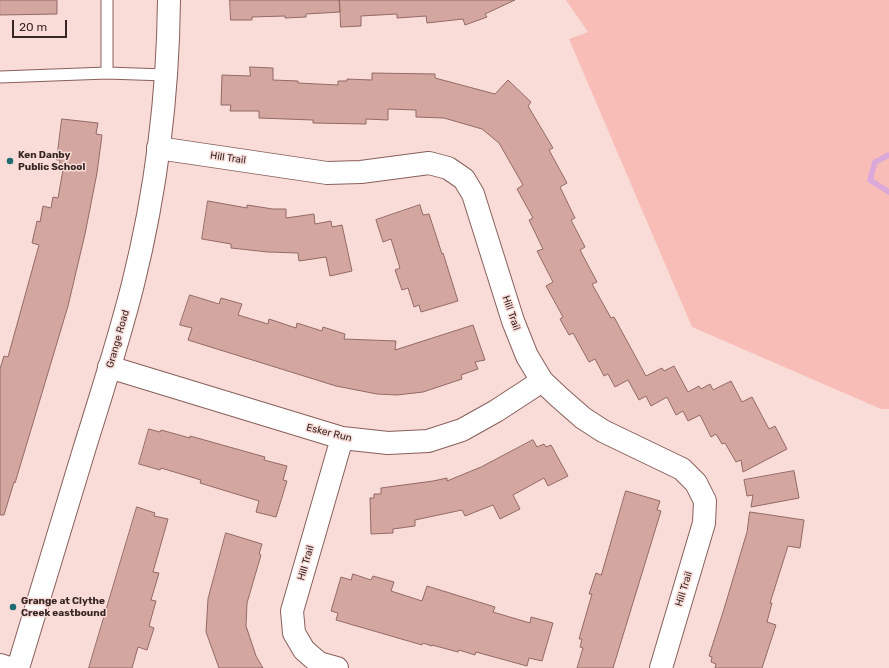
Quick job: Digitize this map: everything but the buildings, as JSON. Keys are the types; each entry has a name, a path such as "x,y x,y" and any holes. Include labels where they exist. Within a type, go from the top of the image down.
{"street":[{"name":"Grange Road","path":"18,668 110,367 133,282 148,211 158,148 165,75 169,0"},
{"name":"Hill Trail","path":"158,148 327,173 361,172 429,163 448,168 464,179 473,194 513,321 527,356 542,381 558,398 583,418 603,431 682,469 696,483 705,501 704,523 661,668"},
{"name":"Esker Run","path":"110,367 342,438 388,444 428,441 462,430 496,411 542,381"},
{"name":"Hill Trail","path":"337,668 319,663 304,650 294,633 292,611 342,438"},
{"path":"0,665 9,668"}],"lane":[{"path":"107,0 108,73"},
{"path":"0,77 108,73 165,75"}],"shaded area":[{"path":"566,0 889,0 889,409 881,409 692,327 569,39 588,32"}],"waterway":[{"path":"889,155 875,162 870,180 889,192"}],"place":[{"name":"Ken Danby Public School","path":"10,161"},
{"name":"Grange at Clythe Creek eastbound","path":"13,607"}]}
